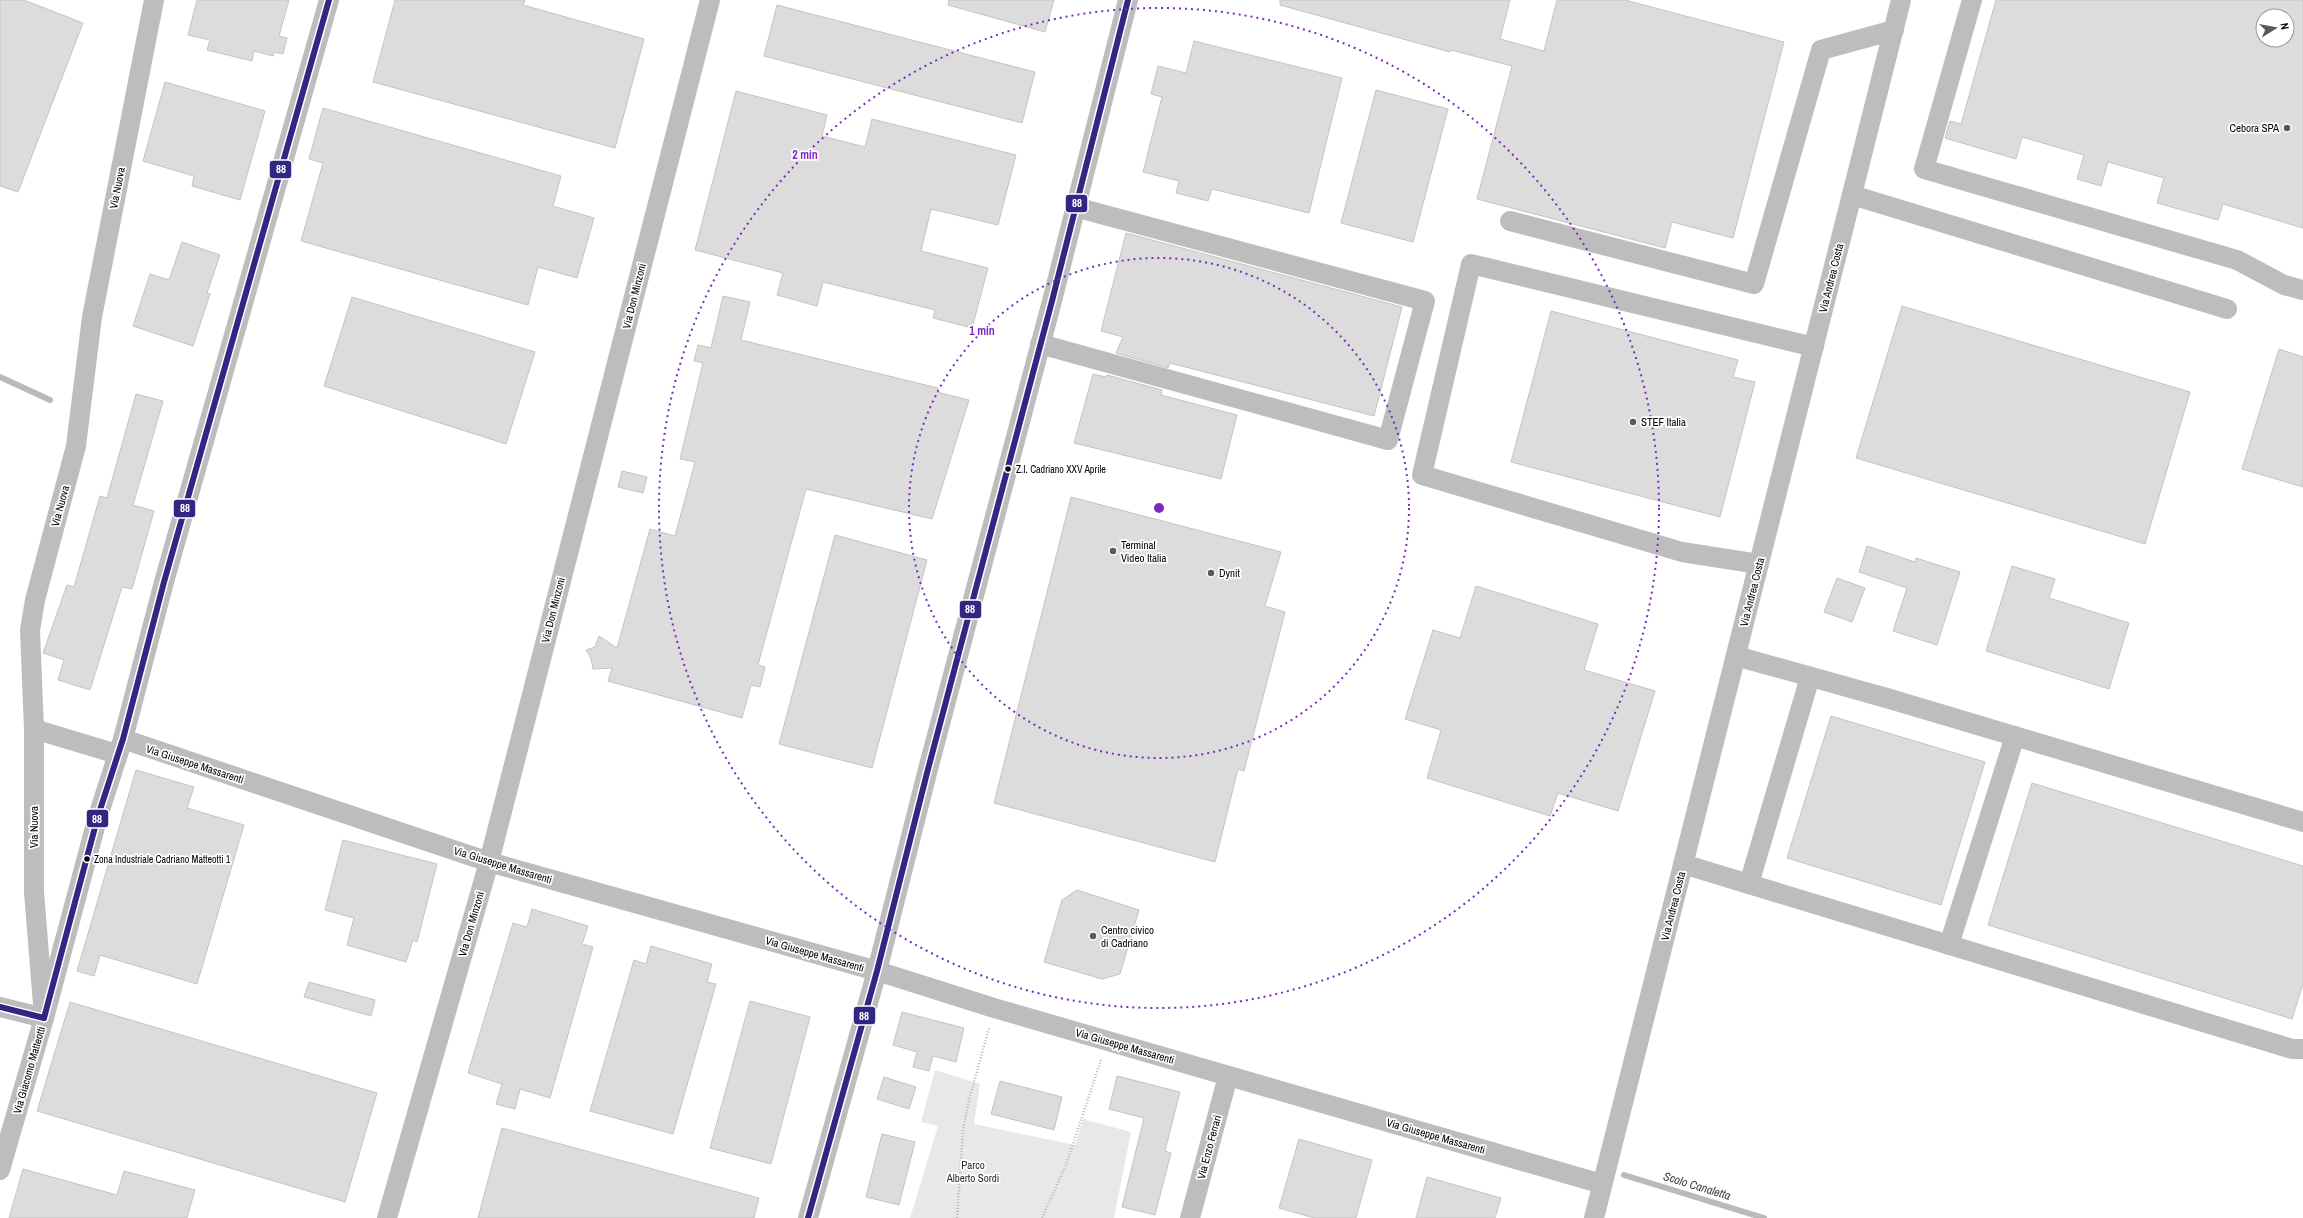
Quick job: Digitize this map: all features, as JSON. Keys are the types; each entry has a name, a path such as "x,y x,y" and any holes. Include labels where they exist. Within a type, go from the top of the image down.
{"street":[{"name":"Via Nuova","path":"44,1018 34,892 34,729 30,630 35,600 76,446 92,317 154,0"},
{"name":"Via Giacomo Matteotti","path":"0,1170 44,1018 98,816 120,747 166,575 329,0"},
{"name":"Via Don Minzoni","path":"388,1218 489,862 710,0"},
{"path":"808,1218 877,972 927,773 1040,344 1128,0"},
{"name":"Via Andrea Costa","path":"1594,1218 1901,0"},
{"path":"1972,0 1924,169 2237,260 2284,285 2303,290"},
{"path":"1510,221 1754,284 1821,50 1894,30"},
{"path":"1852,195 2227,309"},
{"path":"1040,344 1388,440 1425,301 1075,207"},
{"path":"1759,564 1682,552 1422,475 1471,264 1814,346"},
{"path":"1736,656 2015,736 2303,822"},
{"path":"1749,884 1810,677"},
{"name":"Via Giuseppe Massarenti","path":"34,729 120,747 489,862 877,972 994,1008 1602,1184"},
{"path":"1949,945 2015,736"},
{"path":"1683,864 2292,1049 2303,1049"},
{"path":"0,1007 44,1018"},
{"name":"Via Enzo Ferrari","path":"1190,1218 1228,1076"}],"path":[{"path":"957,1218 963,1130 969,1100 994,1008"},
{"path":"1042,1218 1066,1165 1107,1041"}],"green space":[{"name":"Parco Alberto Sordi","path":"935,1070 980,1084 974,1124 1075,1145 1083,1119 1131,1132 1114,1218 910,1218 938,1126 921,1122"}],"building":[{"path":"0,0 24,0 83,23 18,192 0,186"},
{"path":"197,0 289,0 279,36 287,38 283,54 274,52 273,56 254,51 252,61 207,50 210,40 188,35"},
{"path":"395,0 525,0 523,5 644,39 615,148 373,82"},
{"path":"949,0 1054,0 1045,32 948,5"},
{"path":"1280,0 1510,0 1500,39 1544,51 1557,0 1625,0 1784,42 1733,238 1672,222 1665,248 1477,199 1512,66 1451,50 1450,52 1280,5"},
{"path":"1996,0 2303,0 2303,228 2223,204 2218,220 2157,203 2164,178 2108,162 2101,186 2077,179 2084,155 2022,137 2016,159 1945,138 1950,121 1961,124"},
{"path":"777,5 1035,72 1022,123 764,56"},
{"path":"1194,41 1342,78 1309,213 1212,189 1208,201 1176,193 1179,181 1143,172 1162,97 1151,94 1158,66 1186,73"},
{"path":"165,82 265,111 240,200 192,186 194,176 143,161"},
{"path":"1376,90 1448,109 1413,242 1341,223"},
{"path":"736,91 827,115 822,136 865,147 872,119 1016,155 998,225 931,209 921,251 988,268 972,328 933,318 935,310 823,282 817,306 777,295 783,273 695,250"},
{"path":"323,108 561,176 553,206 594,218 577,278 538,267 528,305 301,241 323,163 309,159"},
{"path":"1126,233 1402,307 1374,416 1170,363 1168,368 1116,353 1123,337 1101,331"},
{"path":"182,242 220,255 207,293 210,294 193,346 133,326 150,274 169,280"},
{"path":"723,296 750,302 741,340 938,388 937,392 969,400 932,519 806,489 758,665 765,667 760,687 751,685 742,718 608,681 612,668 593,669 591,658 586,650 595,647 599,636 617,648 650,529 675,536 695,462 680,459 703,363 694,361 698,345 711,348"},
{"path":"352,297 535,352 506,444 324,386"},
{"path":"1902,306 2190,392 2145,544 1856,458"},
{"name":"STEF Italia","path":"1551,311 1738,360 1733,377 1755,382 1720,517 1511,462"},
{"path":"2279,349 2303,357 2303,487 2242,469"},
{"path":"1093,374 1106,377 1107,375 1162,390 1161,395 1237,415 1221,479 1074,443"},
{"path":"136,394 163,401 133,505 154,511 132,589 122,587 90,690 58,680 64,660 43,653 67,585 74,587 100,496 107,498"},
{"path":"622,471 647,477 643,493 618,487"},
{"path":"1071,497 1281,552 1265,606 1285,612 1244,771 1238,769 1215,862 994,803"},
{"path":"835,535 927,560 872,768 779,744"},
{"path":"1867,546 1915,562 1916,558 1960,572 1937,645 1893,631 1907,588 1859,572"},
{"path":"2012,566 2055,579 2049,598 2129,623 2109,689 1986,651"},
{"path":"1837,578 1865,588 1852,622 1824,612"},
{"path":"1476,586 1598,624 1584,670 1655,691 1618,811 1558,793 1550,816 1427,778 1441,730 1405,719 1433,630 1460,638"},
{"path":"1831,716 1985,762 1941,905 1787,858"},
{"path":"136,770 194,787 187,808 244,825 197,984 100,955 94,976 77,971"},
{"path":"2032,783 2303,866 2303,984 2292,1019 1988,925"},
{"path":"343,840 437,864 417,942 413,940 406,962 347,945 354,918 325,910"},
{"path":"1077,890 1139,910 1120,974 1102,979 1044,962 1062,900"},
{"path":"532,909 588,926 582,944 593,947 550,1098 520,1089 515,1109 496,1104 502,1084 468,1073 513,923 527,927"},
{"path":"651,946 712,964 707,982 716,984 673,1134 590,1111 634,960 646,964"},
{"path":"309,982 375,1000 371,1016 304,997"},
{"path":"750,1001 810,1017 771,1164 710,1148"},
{"path":"70,1002 377,1093 345,1202 37,1111"},
{"path":"902,1012 964,1028 956,1062 933,1056 929,1071 913,1067 917,1052 893,1045"},
{"path":"1117,1076 1180,1092 1165,1151 1171,1153 1155,1215 1122,1207 1144,1118 1109,1109"},
{"path":"884,1077 916,1087 909,1109 877,1099"},
{"path":"1000,1081 1062,1097 1054,1130 991,1114"},
{"path":"502,1128 759,1198 754,1218 478,1218"},
{"path":"882,1134 915,1142 899,1205 866,1197"},
{"path":"1299,1139 1372,1160 1356,1218 1314,1218 1279,1208"},
{"path":"23,1169 117,1195 124,1171 195,1190 187,1218 9,1218"},
{"path":"1427,1177 1501,1198 1495,1218 1416,1218"}],"waterway":[{"path":"0,377 50,400"},
{"name":"Scolo Canaletta","path":"1624,1175 1764,1218"}],"transit line":[{"name":"88","path":"44,1018 98,816 123,739 164,582 329,0"},
{"name":"88","path":"808,1218 877,971 927,773 1052,301 1128,0"},
{"name":"88","path":"0,1007 44,1018"}],"place":[{"name":"Cebora SPA","path":"2287,128"},
{"name":"STEF Italia","path":"1633,422"},
{"name":"Z.I. Cadriano XXV Aprile","path":"1008,469"},
{"name":"Terminal Video Italia","path":"1113,551"},
{"name":"Dynit","path":"1211,573"},
{"name":"Zona Industriale Cadriano Matteotti 1","path":"87,859"},
{"name":"Centro civico di Cadriano","path":"1093,936"}]}
